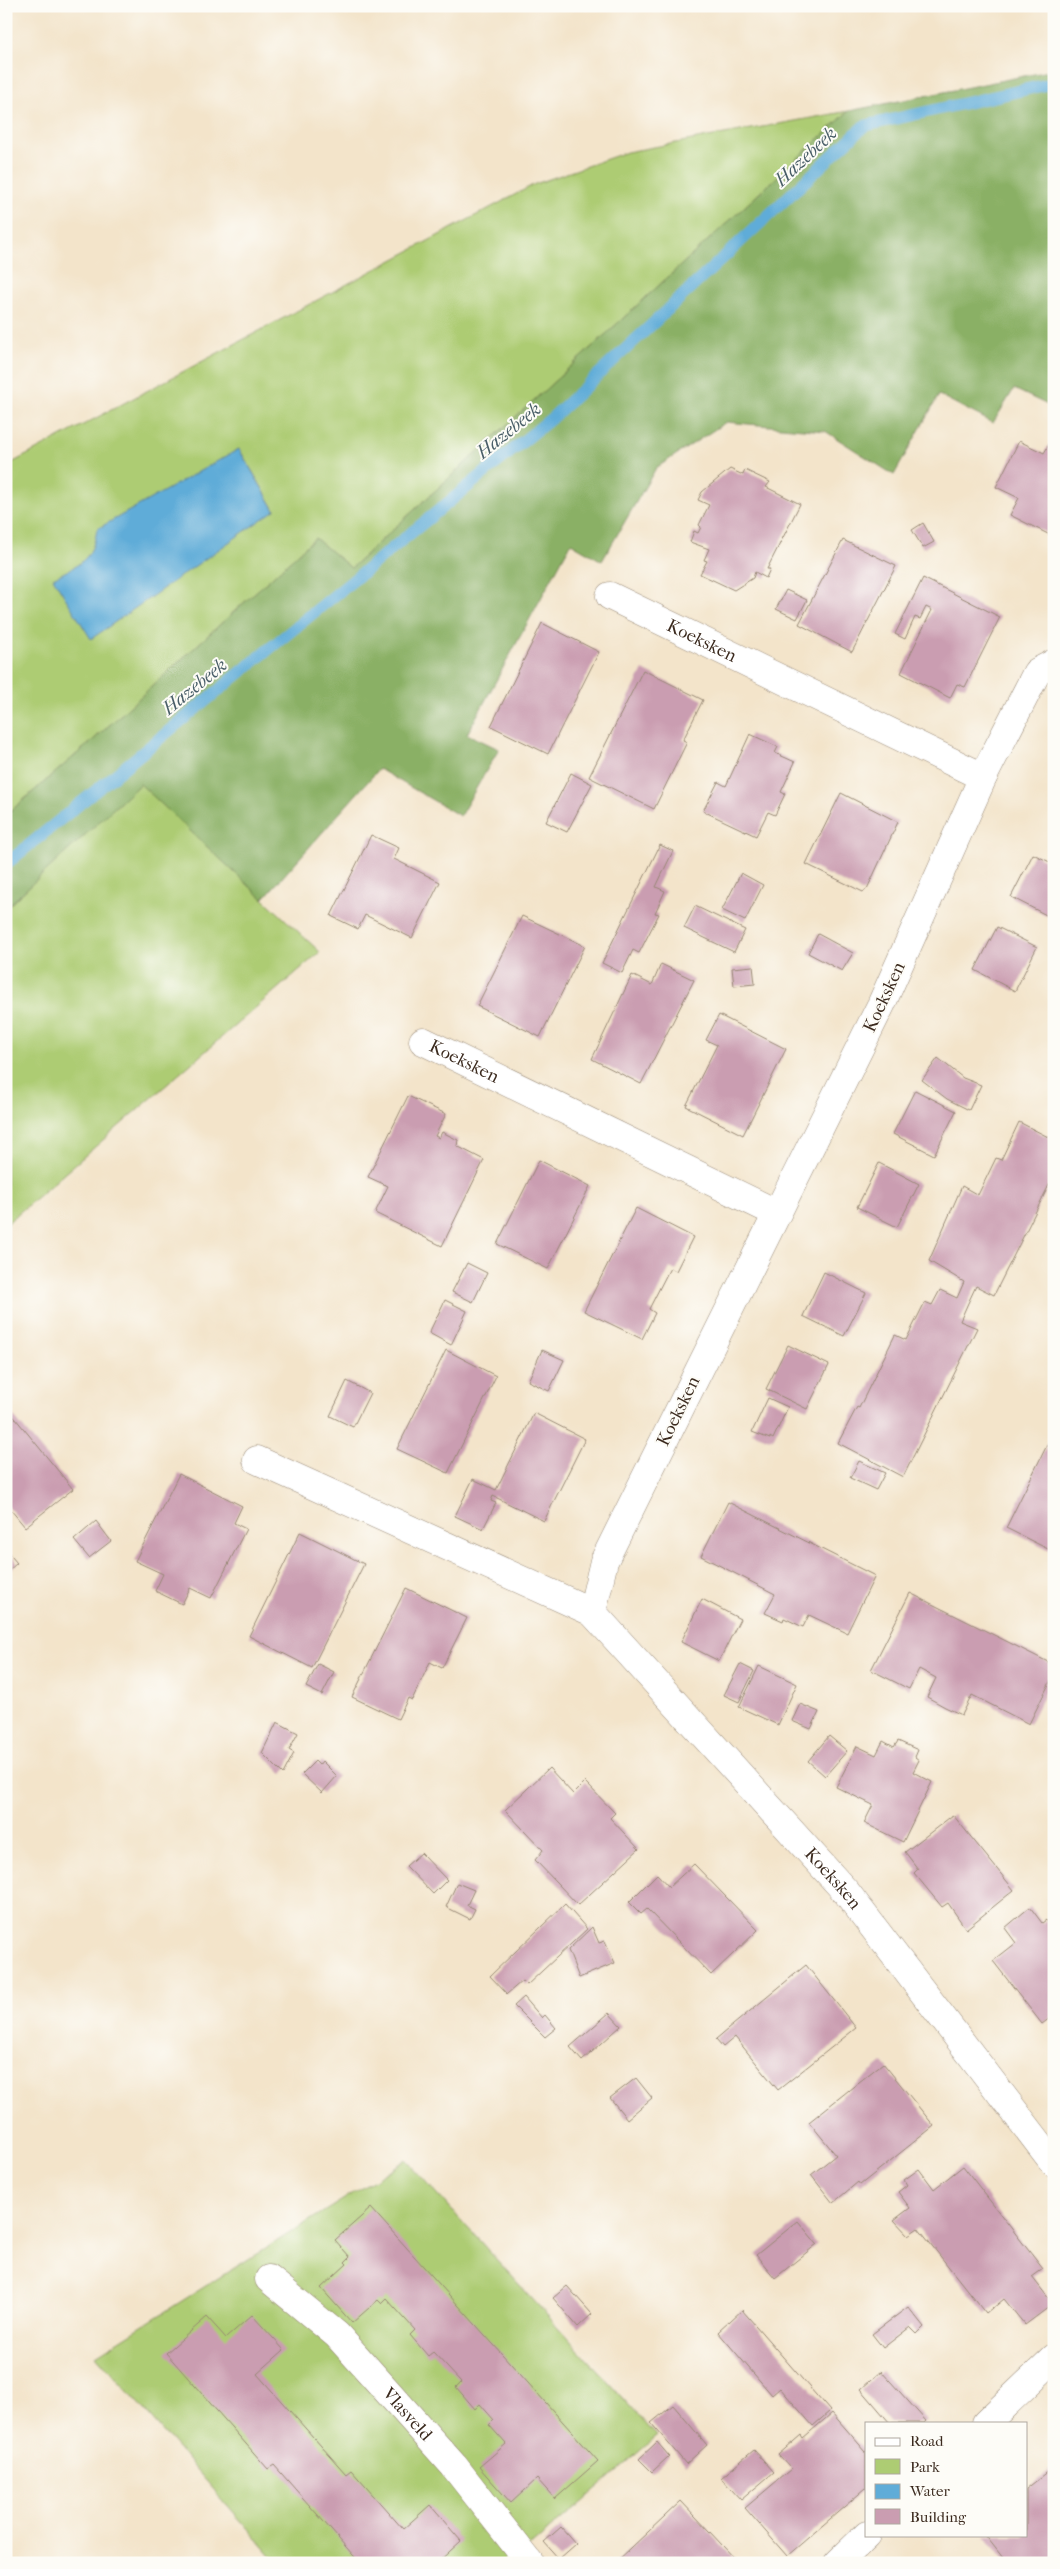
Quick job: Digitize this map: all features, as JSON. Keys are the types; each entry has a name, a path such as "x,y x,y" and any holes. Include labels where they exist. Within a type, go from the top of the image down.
{"street":[{"name":"Koeksken","path":"610,596 983,777"},
{"name":"Koeksken","path":"592,1612 604,1561 881,1005 983,777 1038,672 1054,663"},
{"name":"Koeksken","path":"422,1041 776,1213"},
{"name":"Koeksken","path":"258,1460 592,1612 847,1892 1054,2163"},
{"name":"Vlasveld","path":"269,2279 337,2335 454,2466 530,2563"},
{"path":"987,2422 1054,2358"},
{"path":"838,2563 866,2536"}],"green space":[{"path":"1054,70 1054,408 1014,389 993,423 939,395 894,475 825,431 726,422 656,468 602,561 571,543 467,734 499,749 460,816 379,769 263,899 140,784 6,908 6,815 92,741 315,538 351,568 849,111"},
{"path":"849,111 351,568 315,538 92,741 6,815 6,466 535,184 627,152","holes":["239,449 275,510 83,563 94,547"]},
{"path":"140,783 320,952 6,1224 6,908"},
{"path":"406,2160 657,2436 511,2563 278,2563 96,2355"}],"water":[{"path":"239,449 275,510 91,639 53,578 71,569 88,555 95,540 97,529"}],"building":[{"path":"1019,441 1044,453 1050,443 1054,444 1054,537 1010,515 1019,498 996,487"},
{"path":"730,469 743,475 745,470 770,482 766,487 800,504 767,569 770,569 766,578 755,572 753,578 734,590 700,574 707,561 704,560 709,549 690,542 694,531 698,533 701,527 699,525 709,505 698,500 702,492"},
{"path":"923,523 934,542 923,548 912,530"},
{"path":"843,540 896,566 852,652 799,624"},
{"path":"923,578 1000,617 965,687 957,684 950,698 901,673 932,610 926,607 920,619 915,617 905,639 895,634"},
{"path":"786,590 807,600 797,619 776,609"},
{"path":"542,623 599,652 548,754 491,726"},
{"path":"643,670 703,700 683,740 687,742 654,809 589,777"},
{"path":"750,734 778,747 775,753 795,762 781,792 785,794 775,815 768,812 756,836 703,811 718,782 726,786"},
{"path":"571,773 592,784 567,832 546,822"},
{"path":"841,793 898,822 867,889 863,892 806,864"},
{"path":"371,835 399,848 394,859 440,882 412,938 365,915 358,929 331,916"},
{"path":"660,845 673,851 656,887 665,891 655,913 659,914 639,953 633,950 622,973 602,963"},
{"path":"1033,854 1054,864 1052,918 1011,897"},
{"path":"741,873 763,885 745,921 722,910"},
{"path":"695,906 745,930 734,952 684,928"},
{"path":"522,916 585,946 540,1037 477,1006"},
{"path":"997,927 1037,947 1015,991 975,970"},
{"path":"818,934 853,953 842,971 808,953"},
{"path":"661,964 694,980 641,1084 592,1059 632,975 652,985"},
{"path":"753,966 755,984 734,986 732,968"},
{"path":"719,1015 786,1049 743,1135 686,1106 717,1045 706,1040"},
{"path":"938,1058 963,1078 981,1085 969,1110 947,1099 922,1080"},
{"path":"915,1090 956,1111 934,1155 893,1134"},
{"path":"408,1096 446,1114 435,1136 439,1138 442,1132 458,1140 457,1146 484,1160 442,1246 375,1213 388,1186 368,1177"},
{"path":"1019,1122 1054,1140 1054,1175 994,1295 976,1286 960,1321 977,1328 903,1477 838,1443 857,1407 859,1408 895,1335 906,1340 925,1302 932,1305 940,1290 957,1298 964,1282 929,1261 962,1186 978,1195 996,1158 1001,1160"},
{"path":"539,1160 590,1186 548,1269 497,1244"},
{"path":"879,1163 919,1184 897,1227 857,1207"},
{"path":"636,1208 693,1237 676,1271 670,1268 649,1309 655,1313 642,1339 584,1311"},
{"path":"467,1263 487,1273 473,1302 452,1292"},
{"path":"824,1272 866,1293 844,1336 803,1316"},
{"path":"445,1300 467,1311 451,1345 429,1333"},
{"path":"788,1345 829,1365 807,1409 766,1389"},
{"path":"446,1350 496,1376 448,1473 397,1449"},
{"path":"542,1350 564,1360 549,1391 528,1381"},
{"path":"347,1381 370,1393 353,1427 330,1416"},
{"path":"768,1398 788,1407 773,1439 752,1432"},
{"path":"6,1407 73,1489 25,1527 6,1504"},
{"path":"534,1413 585,1439 544,1521 493,1496 491,1501 496,1503 483,1529 455,1516 473,1479 496,1490"},
{"path":"1054,1431 1054,1552 1006,1528"},
{"path":"859,1461 885,1473 876,1490 850,1478"},
{"path":"179,1474 242,1506 234,1523 246,1529 211,1598 190,1588 182,1604 155,1591 163,1574 135,1561"},
{"path":"728,1502 875,1576 847,1633 809,1615 803,1627 784,1618 783,1621 765,1613 775,1594 701,1556"},
{"path":"96,1521 111,1541 89,1558 74,1540"},
{"path":"300,1532 364,1564 312,1668 249,1636"},
{"path":"6,1550 17,1563 6,1573"},
{"path":"406,1588 467,1618 442,1668 430,1662 412,1700 408,1698 398,1719 352,1697"},
{"path":"910,1593 1054,1665 1054,1674 1029,1724 972,1695 962,1715 945,1707 927,1697 936,1678 919,1669 909,1689 871,1670"},
{"path":"702,1599 740,1619 719,1661 681,1642"},
{"path":"318,1664 334,1672 322,1695 306,1687"},
{"path":"740,1664 754,1671 739,1702 724,1695"},
{"path":"759,1666 797,1684 778,1725 739,1707"},
{"path":"800,1704 819,1712 811,1729 792,1721"},
{"path":"277,1722 298,1733 289,1750 294,1753 283,1774 262,1753"},
{"path":"829,1736 847,1751 825,1776 808,1761"},
{"path":"883,1741 894,1747 898,1741 918,1750 915,1757 919,1760 913,1772 932,1782 903,1842 864,1823 873,1805 836,1787 857,1746 876,1755"},
{"path":"315,1761 319,1765 322,1761 337,1776 322,1793 302,1774"},
{"path":"549,1768 573,1794 585,1782 615,1813 610,1818 639,1849 578,1905 535,1860 543,1850 505,1810"},
{"path":"953,1815 1014,1890 966,1929 948,1903 942,1907 914,1873 918,1869 905,1852"},
{"path":"421,1853 447,1880 433,1894 406,1866"},
{"path":"694,1864 758,1930 711,1975 647,1909 641,1914 629,1902 657,1874 669,1887"},
{"path":"457,1883 474,1890 467,1905 475,1909 470,1919 446,1907"},
{"path":"565,1904 587,1929 527,1985 522,1981 507,1994 490,1976"},
{"path":"1030,1907 1042,1923 1046,1920 1054,1930 1054,2015 1042,2024 993,1961 1016,1943 1005,1928"},
{"path":"592,1927 599,1943 605,1941 615,1963 579,1978 568,1950"},
{"path":"806,1965 856,2028 778,2090 735,2037 723,2047 716,2039"},
{"path":"524,1997 542,2018 545,2015 556,2028 545,2037 514,2006"},
{"path":"609,2013 621,2026 582,2061 570,2047"},
{"path":"883,2063 934,2126 860,2185 858,2182 833,2203 811,2175 836,2155 809,2122"},
{"path":"636,2078 652,2098 627,2119 610,2098"},
{"path":"963,2166 1043,2269 1032,2277 1053,2304 1025,2325 1004,2299 986,2314 918,2228 908,2235 894,2220 910,2208 898,2192 907,2185 904,2180 919,2169 934,2189"},
{"path":"371,2208 598,2461 555,2499 537,2479 511,2503 479,2467 506,2444 489,2425 494,2420 480,2404 475,2409 456,2387 461,2382 433,2352 428,2356 410,2335 415,2330 386,2298 381,2303 378,2300 352,2323 321,2288 347,2264 345,2262 350,2257 335,2240"},
{"path":"798,2221 817,2244 775,2278 756,2255"},
{"path":"567,2286 592,2314 578,2327 553,2298"},
{"path":"908,2307 924,2327 917,2334 910,2327 883,2348 872,2334"},
{"path":"742,2310 830,2411 813,2426 780,2388 772,2395 718,2332"},
{"path":"252,2315 284,2350 257,2374 346,2474 351,2470 403,2529 430,2505 461,2541 437,2563 360,2563 274,2465 268,2469 166,2353 207,2317 226,2338"},
{"path":"881,2371 926,2421 889,2422 861,2389"},
{"path":"673,2405 707,2445 686,2464 651,2423"},
{"path":"832,2413 865,2451 865,2489 787,2556 745,2508 791,2469 778,2455 801,2435 803,2438"},
{"path":"657,2442 669,2456 652,2472 639,2459"},
{"path":"754,2450 774,2472 741,2500 721,2478"},
{"path":"1054,2467 1054,2563 1007,2563 986,2536 1028,2536 1028,2487"},
{"path":"681,2501 737,2561 735,2563 615,2563"},
{"path":"561,2527 576,2544 559,2559 544,2542"}],"waterway":[{"name":"Hazebeek","path":"6,864 553,417 864,126 1054,83"}]}
